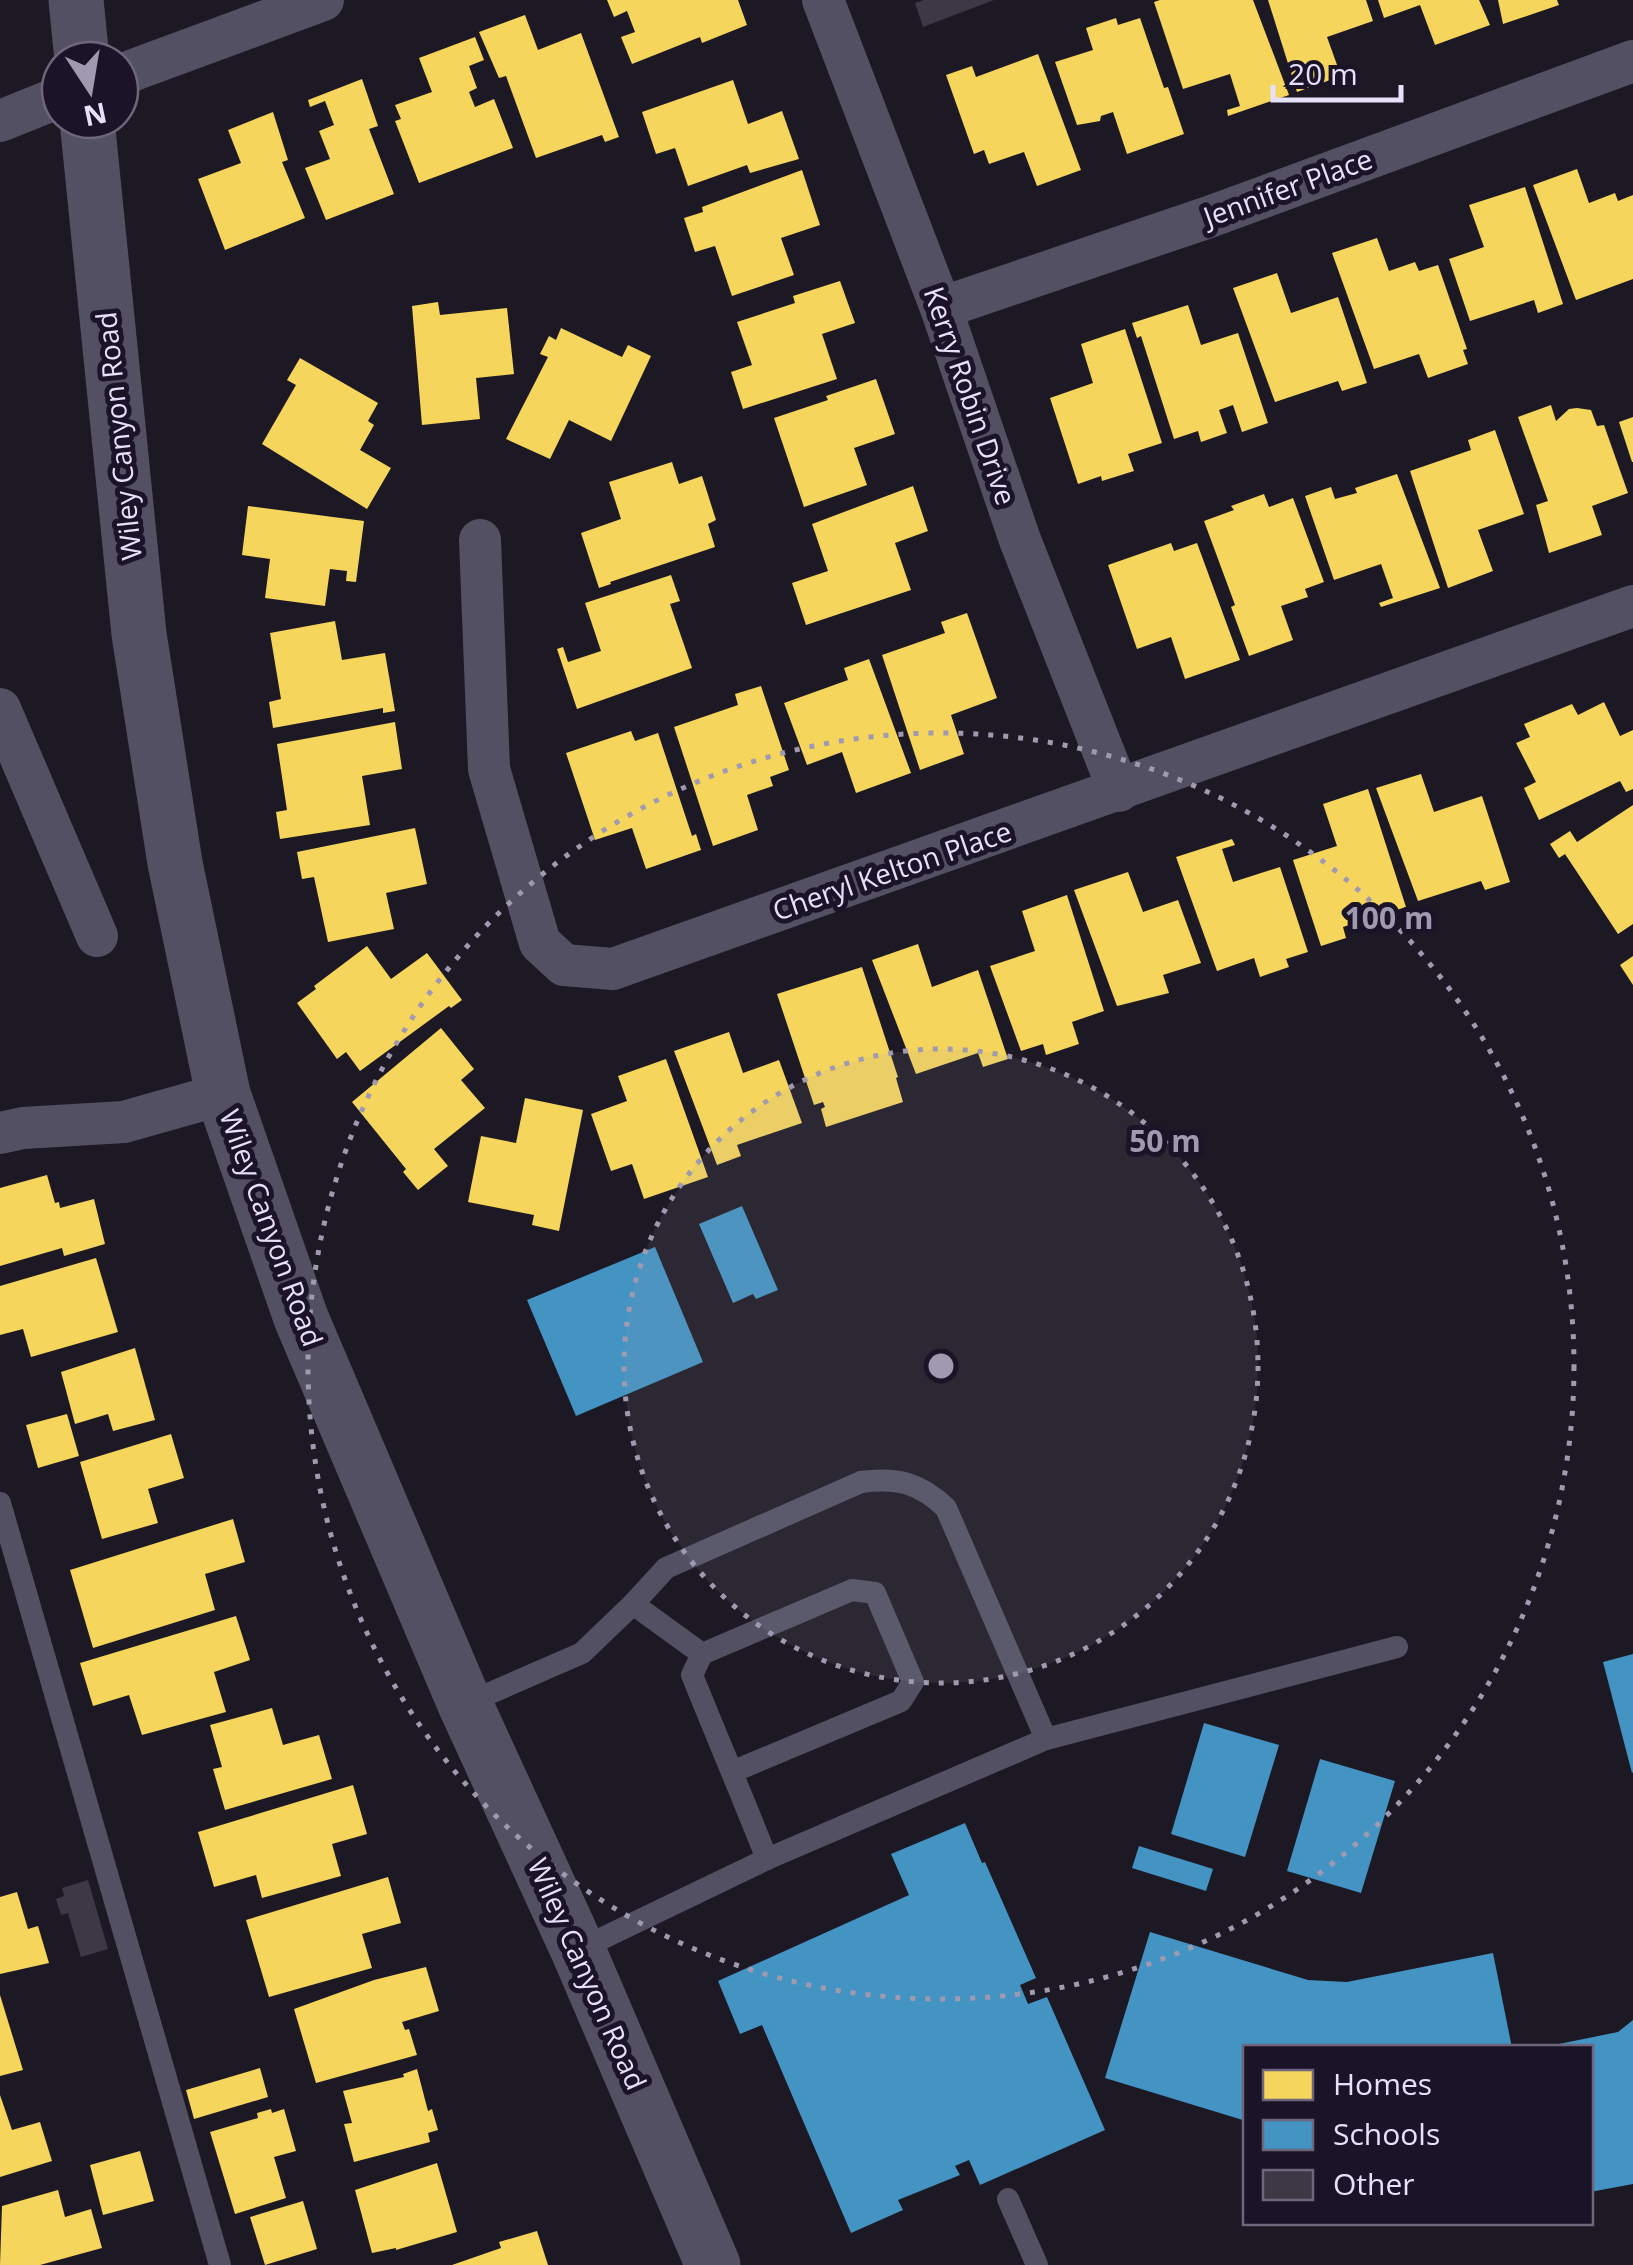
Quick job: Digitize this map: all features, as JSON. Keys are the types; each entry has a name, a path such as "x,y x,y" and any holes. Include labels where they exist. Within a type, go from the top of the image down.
{"street":[{"path":"76,0 80,40"},
{"path":"140,68 323,0"},
{"name":"Kerry Robin Drive","path":"823,0 941,308 1020,540 1119,791"},
{"name":"Jennifer Place","path":"941,308 1209,217 1633,62"},
{"path":"0,121 40,105"},
{"name":"Wiley Canyon Road","path":"90,140 139,634 175,863 223,1094 301,1318 465,1704 578,1950 713,2265"},
{"name":"Cheryl Kelton Place","path":"480,540 489,769 540,943 564,965 613,969 1633,606"},
{"path":"0,710 97,936"},
{"path":"0,1133 124,1122 223,1094"}],"lane":[{"path":"465,1704 582,1653 666,1568 861,1482 882,1479 908,1482 930,1492 946,1508 1046,1740"},
{"path":"0,1503 220,2265"},
{"path":"732,1772 901,1701 913,1682 875,1593 852,1590 702,1654 692,1676 768,1859"},
{"path":"634,1604 702,1654"},
{"path":"578,1950 768,1859 1046,1740 1397,1647"},
{"path":"1008,2200 1037,2265"}],"building: Homes":[{"path":"607,0 738,0 747,25 702,43 700,37 632,64 621,37 635,32 627,11 614,17"},
{"path":"1253,0 1289,95 1228,116 1227,110 1240,106 1230,74 1183,89 1154,2"},
{"path":"1268,0 1366,0 1373,21 1327,37 1341,76 1297,92"},
{"path":"1378,0 1479,0 1490,25 1435,45 1420,5 1384,18"},
{"path":"1498,0 1557,0 1559,5 1503,24"},
{"path":"525,15 538,50 581,33 619,137 605,142 602,135 536,158 506,76 499,78 479,32"},
{"path":"1116,18 1118,25 1140,18 1184,134 1127,154 1113,112 1101,116 1100,121 1077,125 1055,62 1093,50 1086,28"},
{"path":"475,37 484,60 469,66 477,88 469,92 475,107 494,99 513,148 419,183 395,121 401,119 395,105 432,92 419,58"},
{"path":"1038,54 1081,170 1037,186 1024,152 989,164 984,150 974,154 946,75 972,66 976,77"},
{"path":"362,79 378,126 369,129 394,194 326,220 305,168 330,159 319,131 334,125 325,101 310,107 308,100"},
{"path":"733,80 748,124 782,111 799,159 750,173 747,165 688,186 675,148 656,154 642,112"},
{"path":"273,112 288,160 282,162 305,218 225,250 198,179 241,163 228,130"},
{"path":"1577,169 1589,203 1615,193 1618,201 1633,195 1633,279 1576,300 1533,185"},
{"path":"802,170 820,225 781,238 794,275 732,296 715,246 695,252 684,218 703,212 702,207"},
{"path":"1525,187 1563,304 1538,313 1534,300 1470,321 1449,259 1484,247 1469,205"},
{"path":"1377,238 1389,271 1415,262 1419,271 1438,265 1467,349 1463,350 1468,364 1428,378 1419,354 1374,369 1332,253"},
{"path":"1277,273 1291,313 1338,297 1367,383 1342,391 1338,381 1275,402 1233,288"},
{"path":"840,281 855,323 822,334 837,379 743,409 731,372 752,365 737,322 795,303 793,296"},
{"path":"438,302 440,315 507,308 514,374 476,378 480,419 422,425 412,306"},
{"path":"1188,305 1201,345 1238,333 1268,423 1242,432 1233,405 1219,410 1227,433 1201,442 1198,431 1174,439 1141,336 1137,338 1132,323"},
{"path":"561,328 622,357 628,345 651,356 611,441 569,420 550,459 506,439 548,357 540,354 549,336 556,340"},
{"path":"1125,329 1162,443 1128,454 1134,471 1078,484 1050,398 1093,383 1081,344"},
{"path":"300,358 378,403 368,421 374,425 360,450 391,468 367,509 262,444 296,385 287,380"},
{"path":"876,379 895,434 854,448 867,485 804,507 774,418"},
{"path":"1551,405 1556,421 1569,409 1591,410 1597,426 1604,425 1628,493 1592,506 1602,535 1549,553 1536,505 1548,501 1518,417"},
{"path":"1633,417 1633,462 1632,462 1619,422"},
{"path":"1495,430 1524,514 1478,530 1493,571 1448,588 1410,471 1471,450 1468,440"},
{"path":"672,462 679,484 702,476 716,520 708,524 715,547 599,588 581,533 621,519 609,482"},
{"path":"1397,474 1440,588 1381,607 1379,603 1393,598 1381,564 1334,580 1305,496 1331,487 1335,499"},
{"path":"913,486 928,531 895,543 911,590 806,625 792,583 828,571 812,524"},
{"path":"1264,494 1269,507 1293,498 1324,582 1305,589 1308,597 1281,606 1293,640 1249,656 1204,521"},
{"path":"248,506 364,521 356,582 346,581 347,571 330,569 325,606 265,598 270,559 242,555"},
{"path":"1171,543 1174,551 1197,543 1240,660 1185,679 1171,637 1137,649 1108,565"},
{"path":"671,575 680,601 670,604 692,668 577,709 557,649 563,647 568,662 601,651 585,603"},
{"path":"967,613 997,698 951,715 964,754 920,770 882,655 945,633 941,622"},
{"path":"335,621 342,660 385,653 395,711 383,713 383,708 273,728 269,702 281,699 270,633"},
{"path":"869,659 911,773 856,793 842,752 807,765 784,703 848,680 844,668"},
{"path":"761,686 789,770 770,777 773,786 747,795 758,830 713,846 674,727 738,705 735,694"},
{"path":"1604,702 1620,736 1633,730 1633,789 1626,792 1620,781 1539,820 1524,788 1536,782 1516,743 1530,737 1524,724 1572,704 1578,715"},
{"path":"395,722 402,769 362,776 370,825 280,839 276,812 287,810 277,744"},
{"path":"631,731 635,741 658,733 692,836 696,834 701,850 646,869 632,828 595,840 566,753"},
{"path":"1421,774 1434,812 1482,796 1510,882 1485,890 1481,881 1418,901 1376,788"},
{"path":"1368,789 1406,907 1343,927 1346,938 1321,946 1293,860 1337,846 1323,804"},
{"path":"1633,805 1633,924 1618,934 1565,854 1559,858 1550,844 1570,831 1577,842"},
{"path":"415,828 427,884 386,893 394,929 328,942 314,877 302,879 297,852"},
{"path":"1232,839 1235,845 1222,849 1233,882 1280,867 1308,952 1286,959 1289,967 1260,977 1254,958 1217,971 1176,857"},
{"path":"1128,872 1143,912 1178,900 1201,963 1163,975 1169,993 1117,1006 1074,890"},
{"path":"1067,895 1104,1011 1072,1022 1079,1044 1046,1055 1043,1044 1021,1051 990,966 1035,951 1022,911"},
{"path":"918,944 932,987 978,970 1008,1059 983,1067 978,1053 916,1074 872,960"},
{"path":"367,946 391,979 427,953 462,1000 360,1071 346,1052 337,1059 297,1003"},
{"path":"1633,956 1633,985 1620,965"},
{"path":"862,967 903,1102 826,1127 821,1109 825,1107 823,1102 814,1105 777,994"},
{"path":"441,1028 474,1069 461,1080 485,1108 434,1149 448,1166 418,1190 352,1102"},
{"path":"729,1032 743,1073 779,1060 802,1123 737,1145 741,1156 717,1165 674,1051"},
{"path":"666,1059 708,1177 644,1199 632,1164 611,1171 591,1114 627,1101 618,1076"},
{"path":"525,1098 583,1110 559,1231 532,1225 534,1215 468,1202 481,1136 516,1143"},
{"path":"47,1175 60,1208 94,1199 105,1244 64,1256 62,1248 0,1266 0,1188"},
{"path":"96,1258 118,1332 31,1357 23,1329 0,1335 0,1286"},
{"path":"135,1348 155,1420 113,1431 108,1414 75,1424 61,1372"},
{"path":"67,1414 79,1456 38,1468 26,1425"},
{"path":"171,1434 184,1478 148,1489 158,1523 102,1539 80,1462"},
{"path":"233,1519 245,1562 205,1574 215,1610 93,1648 70,1570"},
{"path":"236,1616 250,1660 214,1672 226,1712 142,1735 129,1695 93,1706 80,1663"},
{"path":"272,1708 283,1745 319,1735 332,1779 225,1810 213,1769 222,1767 210,1725"},
{"path":"353,1785 367,1834 332,1844 341,1876 262,1898 256,1875 214,1887 198,1832"},
{"path":"388,1877 401,1923 362,1934 372,1968 269,1997 246,1920"},
{"path":"17,1892 28,1929 38,1926 49,1963 0,1974 0,1897"},
{"path":"426,1967 439,2011 402,2022 405,2030 409,2029 417,2055 316,2083 294,2009 374,1980"},
{"path":"0,1995 23,2070 0,2076"},
{"path":"260,2068 268,2097 194,2119 186,2090"},
{"path":"417,2069 428,2111 432,2109 438,2130 428,2133 430,2142 354,2162 344,2124 352,2123 343,2091 404,2077 403,2074"},
{"path":"0,2095 12,2130 40,2122 52,2161 0,2177"},
{"path":"271,2109 272,2113 284,2109 296,2151 274,2157 286,2198 235,2214 210,2132 258,2118 257,2113"},
{"path":"140,2151 154,2201 103,2215 90,2165"},
{"path":"437,2163 457,2232 372,2253 355,2190"},
{"path":"58,2190 65,2217 91,2209 102,2248 40,2265 0,2265 2,2206"},
{"path":"303,2201 317,2249 265,2265 250,2217"},
{"path":"537,2231 548,2265 452,2265 501,2248 499,2242"}],"building: Schools":[{"path":"742,1206 778,1290 756,1299 753,1294 733,1303 699,1224"},
{"path":"655,1247 703,1362 576,1416 527,1300"},
{"path":"1633,1654 1633,1772 1632,1773 1603,1662"},
{"path":"1204,1723 1279,1745 1245,1857 1171,1834"},
{"path":"1320,1759 1395,1781 1361,1893 1287,1871"},
{"path":"965,1823 1036,1978 1020,1985 1028,2004 1047,1997 1105,2130 980,2185 969,2160 955,2166 960,2175 898,2200 903,2210 851,2233 762,2025 740,2034 718,1981 909,1895 891,1854"},
{"path":"1139,1846 1213,1869 1206,1891 1132,1868"},
{"path":"1150,1932 1308,1980 1347,1982 1493,1953 1511,2045 1243,2045 1243,2120 1105,2078"},
{"path":"1633,2020 1633,2184 1593,2191 1593,2045 1554,2045 1618,2032"}],"building: Other":[{"path":"994,0 923,27 915,3"},
{"path":"88,1880 108,1949 81,1957 68,1913 61,1915 56,1899 64,1896 62,1888"}]}
